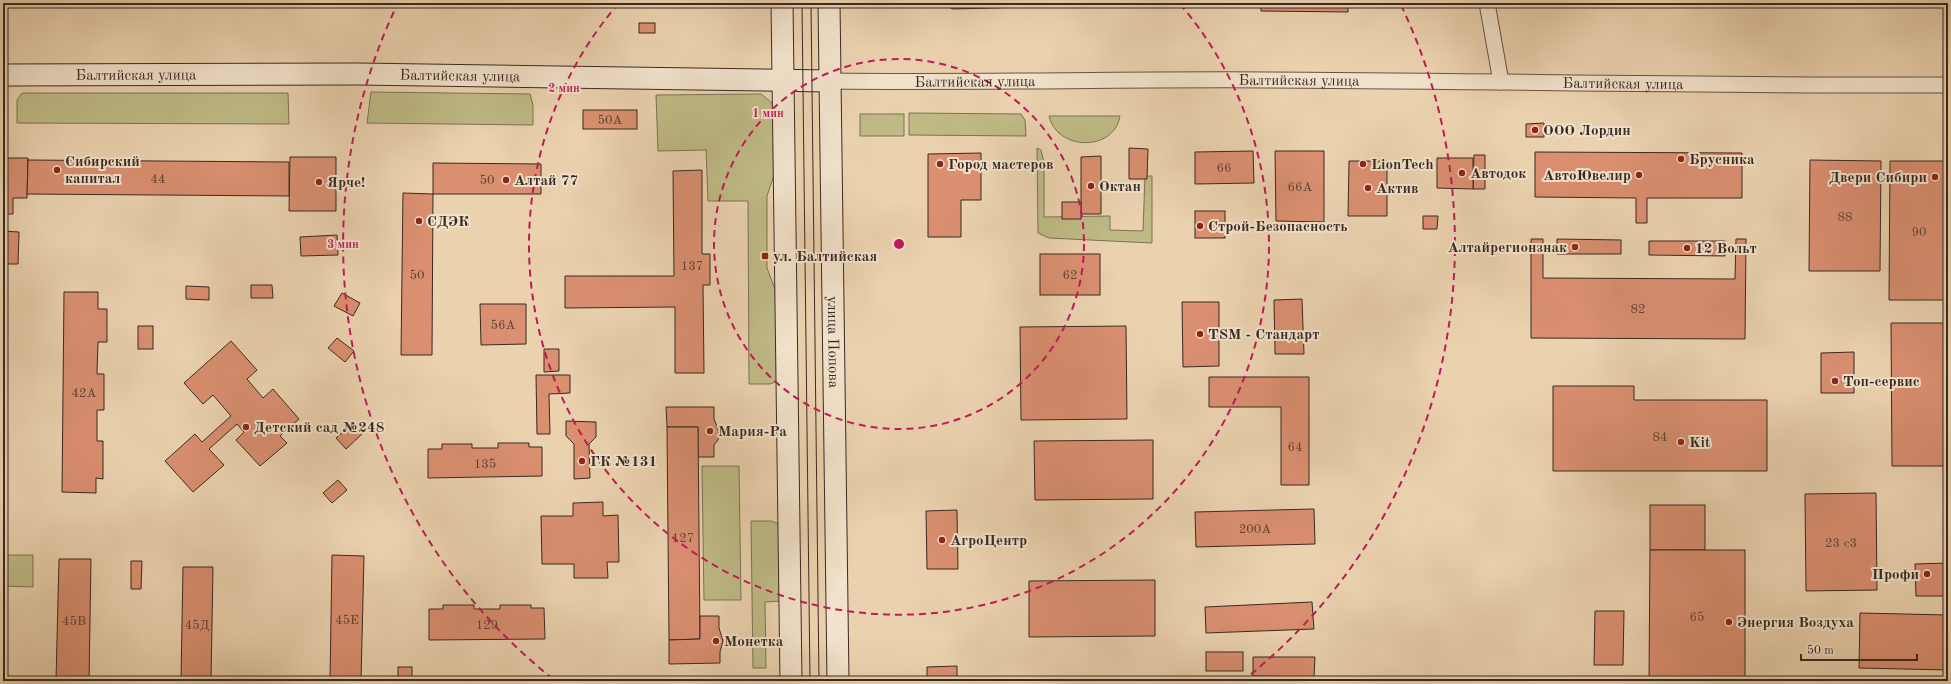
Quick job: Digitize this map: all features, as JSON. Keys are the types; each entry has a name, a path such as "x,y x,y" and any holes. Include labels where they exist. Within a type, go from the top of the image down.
{"main road":[{"path":"782,3 791,681"},
{"name":"улица Попова","path":"829,3 838,681"},
{"name":"Балтийская улица","path":"3,75 358,74 830,80"}],"street":[{"path":"1488,3 1501,82"},
{"name":"Балтийская улица","path":"830,80 987,82 1264,80 1781,86 1948,85"}],"shaded area":[{"path":"371,92 530,94 533,105 533,125 367,123"},
{"path":"22,93 288,93 289,124 17,123 17,100"},
{"path":"761,94 771,102 777,111 778,163 767,196 767,268 780,302 778,381 770,384 749,384 748,201 708,201 706,150 658,151 656,95"},
{"path":"909,113 1021,114 1025,120 1026,136 909,135"},
{"path":"860,114 904,114 904,136 860,136"},
{"path":"1049,116 1120,116 1116,128 1108,136 1097,141 1085,143 1073,141 1063,136 1054,128"},
{"path":"1037,148 1041,150 1044,163 1044,217 1110,216 1110,230 1143,231 1145,176 1152,176 1152,243 1049,238 1038,233"},
{"path":"702,466 739,466 741,600 704,600"},
{"path":"751,521 771,521 779,524 783,601 765,602 766,668 753,668"},
{"path":"3,555 33,555 33,587 3,586"}],"building":[{"path":"910,3 931,3 921,6 914,6"},
{"path":"939,3 1062,3 1063,6 953,9"},
{"path":"1261,3 1348,3 1348,12 1261,11"},
{"path":"639,23 655,23 655,33 639,33"},
{"path":"583,110 637,110 637,129 583,129"},
{"name":"ООО Лордин","path":"1544,123 1544,137 1526,137 1526,124"},
{"path":"1129,148 1148,149 1147,179 1129,179"},
{"path":"1253,151 1254,183 1195,184 1195,152"},
{"path":"1275,151 1324,151 1324,222 1276,221"},
{"name":"АвтоЮвелир","path":"1535,152 1742,153 1742,198 1647,198 1647,223 1636,223 1636,198 1535,197"},
{"path":"981,153 981,200 961,200 961,237 928,237 928,154"},
{"path":"1474,155 1485,155 1485,189 1473,189"},
{"path":"1101,156 1101,214 1081,214 1081,157"},
{"path":"290,157 336,157 336,211 289,211"},
{"path":"3,158 28,158 27,198 13,198 13,214 3,214"},
{"path":"1437,158 1473,158 1473,189 1437,188"},
{"path":"28,160 289,162 289,196 27,194"},
{"path":"1810,160 1881,161 1880,271 1809,271"},
{"name":"Актив","path":"1349,161 1387,161 1387,216 1348,216"},
{"path":"1890,161 1948,161 1948,300 1889,300"},
{"path":"433,163 541,164 541,194 433,194"},
{"path":"702,170 702,254 710,254 710,285 703,285 704,373 675,373 675,307 565,308 565,276 674,276 673,171"},
{"path":"403,193 433,194 432,355 401,355"},
{"path":"1062,202 1081,202 1081,219 1062,219"},
{"path":"1195,211 1225,211 1225,238 1195,238"},
{"path":"1423,216 1438,216 1437,229 1423,229"},
{"path":"3,231 19,232 18,264 3,264"},
{"path":"337,235 338,255 301,256 300,237"},
{"path":"1531,239 1543,239 1543,278 1735,279 1736,239 1746,239 1745,339 1531,338"},
{"path":"1557,239 1621,240 1621,254 1557,254"},
{"name":"12 Вольт","path":"1649,241 1725,241 1725,256 1649,255"},
{"path":"1040,254 1100,254 1100,295 1040,295"},
{"path":"251,285 272,285 273,298 251,298"},
{"path":"186,286 209,287 209,300 186,299"},
{"path":"64,292 98,292 98,309 107,309 107,342 98,342 97,374 104,374 104,410 97,410 97,441 103,441 103,479 96,478 96,493 62,492"},
{"path":"342,293 360,303 353,316 334,306"},
{"path":"1302,299 1304,354 1275,354 1274,300"},
{"path":"1182,302 1219,302 1219,366 1183,367"},
{"path":"480,304 526,304 526,344 481,345"},
{"path":"1891,323 1948,323 1948,466 1892,466"},
{"path":"138,326 153,326 153,349 138,349"},
{"path":"1126,326 1127,419 1021,420 1020,327"},
{"path":"337,338 354,351 345,362 328,348"},
{"path":"231,341 257,370 247,379 263,398 273,389 299,419 280,436 287,443 260,466 236,440 244,432 237,424 209,449 224,465 193,492 165,461 195,434 202,442 231,416 213,395 203,404 184,383"},
{"path":"544,349 559,349 559,371 544,372"},
{"path":"1854,352 1854,393 1821,393 1821,353"},
{"path":"536,375 570,375 570,393 549,394 550,434 537,434"},
{"path":"1209,377 1309,377 1309,485 1281,485 1281,407 1209,407"},
{"path":"1553,386 1634,386 1634,400 1767,400 1767,471 1553,471"},
{"path":"666,407 714,407 714,419 719,432 718,440 714,445 714,457 698,457 698,427 667,427"},
{"name":"ГК №131","path":"566,421 596,422 596,437 589,444 590,478 574,479 574,444 566,436"},
{"path":"352,424 362,434 346,449 336,438"},
{"path":"667,427 698,427 700,639 669,640"},
{"path":"1153,440 1153,499 1035,500 1034,441"},
{"path":"498,443 529,443 529,447 542,447 542,476 428,478 428,449 442,449 442,444 472,444 472,448 498,448"},
{"path":"338,480 347,490 332,503 323,493"},
{"path":"1876,493 1877,590 1806,591 1805,494"},
{"path":"603,502 603,516 618,515 619,562 607,562 608,578 574,578 574,564 542,564 541,516 573,516 573,503"},
{"path":"1650,505 1705,505 1705,550 1650,550"},
{"path":"1314,509 1315,544 1196,547 1195,512"},
{"name":"АгроЦентр","path":"957,510 958,569 927,569 926,511"},
{"path":"1650,550 1745,550 1745,681 1649,681"},
{"path":"332,555 364,556 361,681 330,681"},
{"path":"59,559 91,559 89,681 56,681"},
{"path":"131,561 142,561 141,589 131,589"},
{"path":"1948,563 1948,596 1916,596 1915,564"},
{"path":"183,567 213,567 211,681 181,681"},
{"path":"1155,580 1155,636 1029,637 1029,581"},
{"path":"1312,602 1314,629 1206,633 1205,607"},
{"path":"443,605 474,605 474,609 500,609 500,605 531,605 531,608 544,608 545,639 429,640 429,609 443,609"},
{"path":"1595,611 1624,611 1623,665 1594,665"},
{"path":"1860,613 1948,615 1948,670 1859,668"},
{"path":"700,616 719,616 719,628 723,641 720,652 720,663 669,664 669,640 700,639"},
{"path":"1206,652 1243,652 1243,671 1206,671"},
{"path":"1253,657 1315,657 1314,677 1253,676"},
{"path":"957,666 957,681 927,681 927,667"},
{"path":"398,667 412,667 412,679 398,679"}],"tram line":[{"path":"802,3 810,681"},
{"path":"811,3 819,681"}],"place":[{"name":"ООО Лордин","path":"1535,130"},
{"name":"Брусника","path":"1681,159"},
{"name":"Город мастеров","path":"940,164"},
{"name":"LionTech","path":"1363,164"},
{"name":"Сибирский капитал","path":"57,170"},
{"name":"Автодок","path":"1462,173"},
{"name":"АвтоЮвелир","path":"1639,175"},
{"name":"Двери Сибири","path":"1935,177"},
{"name":"Алтай 77","path":"506,180"},
{"name":"Ярче!","path":"319,182"},
{"name":"Октан","path":"1091,186"},
{"name":"Актив","path":"1368,188"},
{"name":"СДЭК","path":"419,221"},
{"name":"Строй-Безопасность","path":"1200,226"},
{"name":"Алтайрегионзнак","path":"1575,247"},
{"name":"12 Вольт","path":"1687,248"},
{"name":"ул. Балтийская","path":"765,256"},
{"name":"TSM - Стандарт","path":"1200,334"},
{"name":"Топ-сервис","path":"1835,381"},
{"name":"Детский сад №248","path":"246,427"},
{"name":"Мария-Ра","path":"710,431"},
{"name":"Kit","path":"1681,442"},
{"name":"ГК №131","path":"582,461"},
{"name":"АгроЦентр","path":"942,540"},
{"name":"Профи","path":"1927,574"},
{"name":"Энергия Воздуха","path":"1729,622"},
{"name":"Монетка","path":"716,641"}]}
